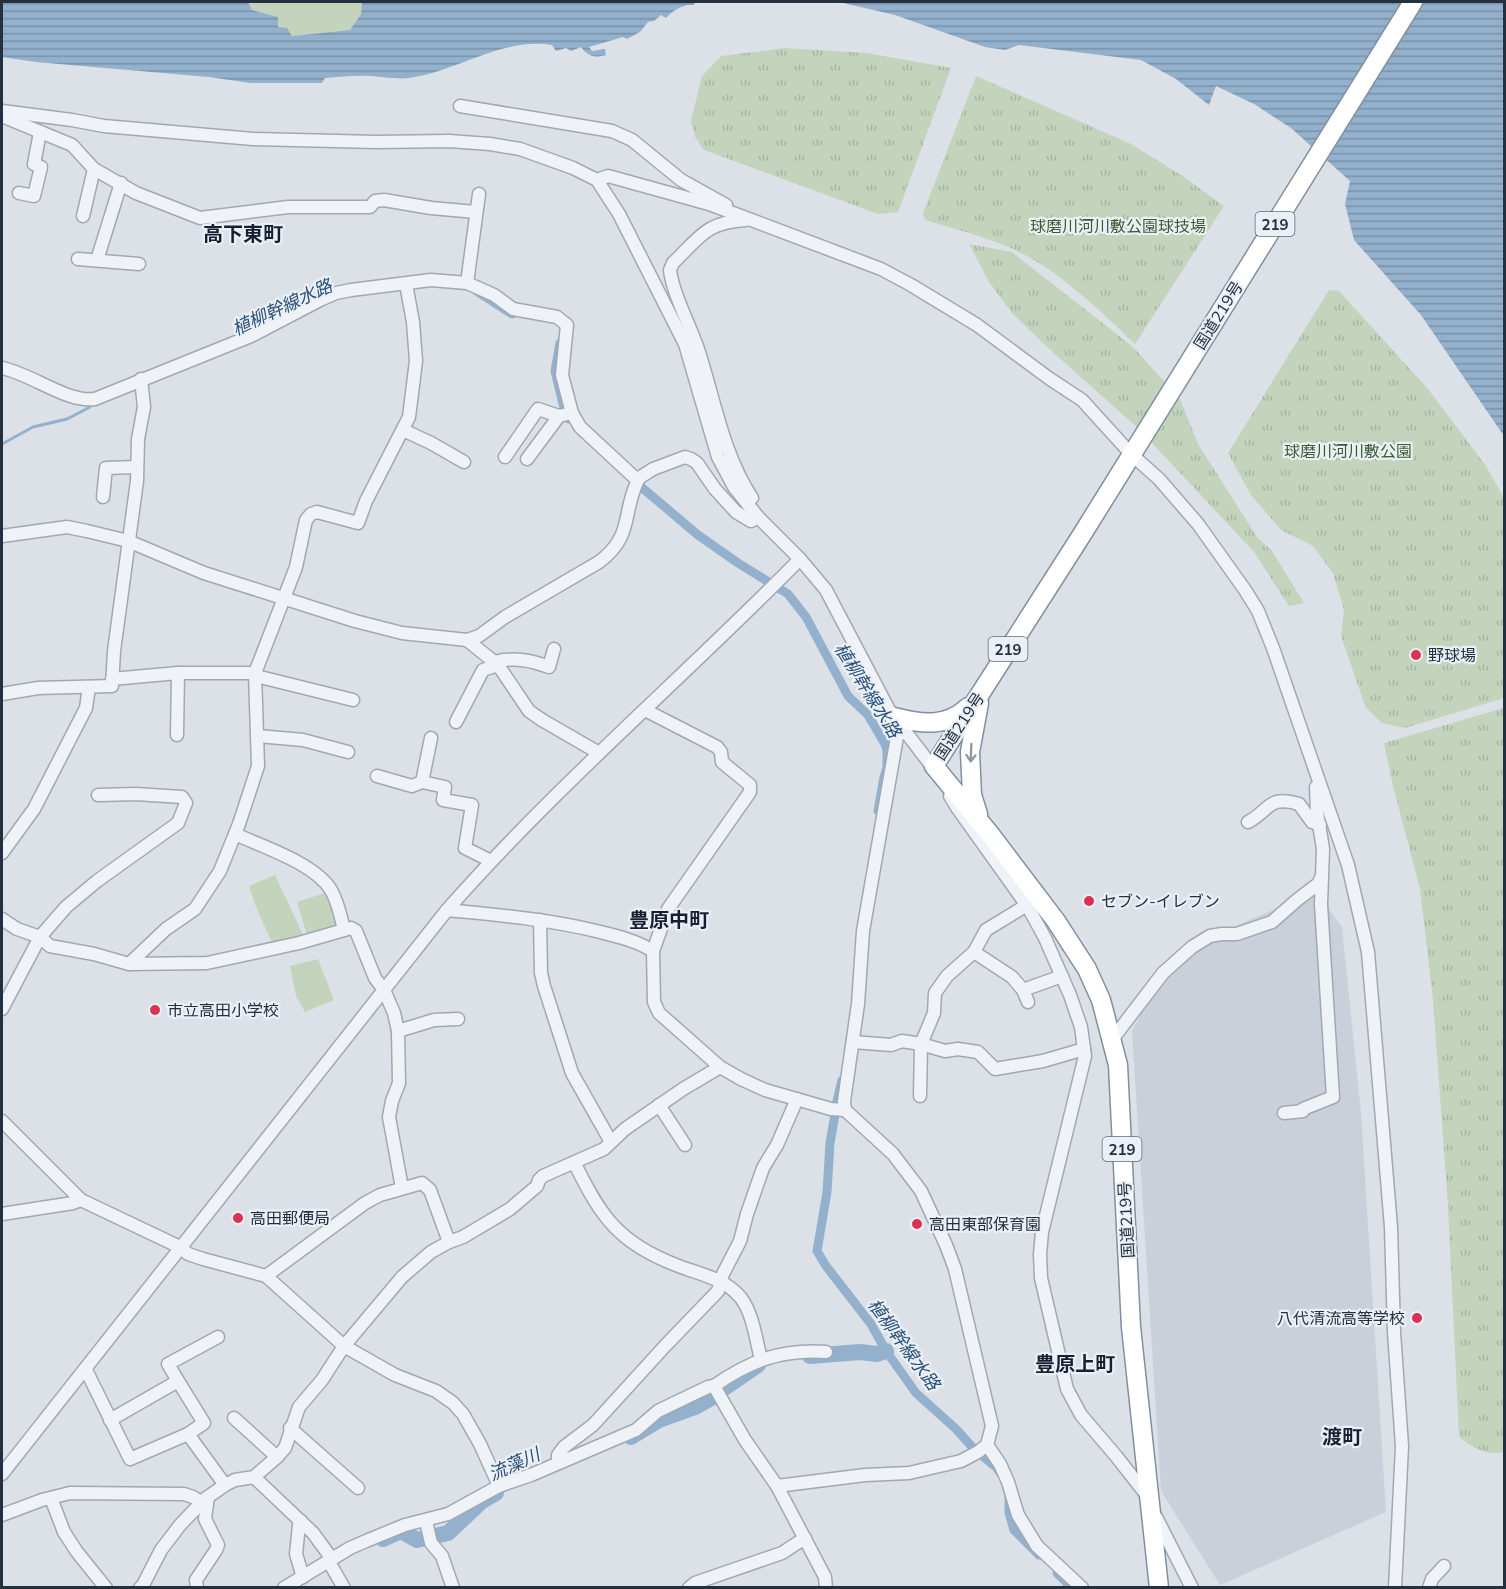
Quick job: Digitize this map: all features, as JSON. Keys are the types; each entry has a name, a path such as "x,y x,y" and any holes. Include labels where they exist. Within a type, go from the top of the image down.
{"highway":[{"name":"国道219号","path":"1159,1587 1131,1327 1118,1065 1101,1000 1087,969 1056,921 934,766 1083,533 1413,2"},
{"path":"899,724 935,723 954,718 980,695"},
{"path":"980,695 970,752 972,795 981,823"}],"street":[{"path":"460,106 612,131 632,140 681,180 750,220"},
{"path":"2,111 104,126 253,139 449,141 490,144 520,149 573,168 597,180 619,214 685,344 718,457 734,487 758,517 800,559 826,590 899,724 934,766 958,809 1027,905 1062,976 1081,1027 1085,1056 1042,1232 1041,1278 1066,1389 1081,1415 1150,1499 1165,1537 1192,1587"},
{"path":"2,116 72,145 94,169 136,193 200,218 288,207 370,207 375,201 384,200 431,208 476,212"},
{"path":"19,193 34,196 41,167 34,164 40,132"},
{"path":"83,216 94,169"},
{"path":"597,180 608,176 627,180 709,204 881,269 977,325 1082,400 1130,456 1159,479 1198,524 1258,611 1348,865 1368,952 1391,1227 1394,1332 1402,1446 1395,1587"},
{"path":"97,260 121,183"},
{"path":"467,283 479,194"},
{"path":"750,220 727,221 710,226 673,262 670,270 699,353 723,439 738,476 777,535"},
{"path":"78,259 139,264"},
{"path":"2,368 27,375 80,400 95,399 142,383 251,336 336,293 406,287 431,280 467,283 494,295 513,309 557,317 567,325 562,375 566,414 528,459"},
{"path":"129,964 166,930 195,909 220,871 235,834 258,766 256,675 296,567 306,520 311,514 317,512 358,523 366,501 403,430 411,406 416,361 413,322 406,287"},
{"path":"2,694 38,688 112,686 136,480 138,439 144,407 142,383"},
{"path":"505,457 538,409 566,414 634,477 639,478"},
{"path":"403,430 464,462"},
{"path":"2,536 67,527 128,542 204,573 377,627 402,633 467,640 478,636 505,617 611,553 625,531 632,492 639,478 653,470 685,457 691,459 697,463 715,489 736,512 751,521 758,517"},
{"path":"103,497 106,468 136,467"},
{"path":"2,1474 447,910 490,861 598,753 800,559"},
{"path":"467,640 496,664 529,711 598,753"},
{"path":"456,722 483,670 496,664 518,659 549,668 554,649"},
{"path":"112,679 178,673 256,675 353,699"},
{"path":"177,735 178,673"},
{"path":"2,853 34,809 86,708 89,687"},
{"path":"645,710 717,747 721,752 722,762 750,785 750,792 670,904 653,951 654,1002 659,1013 720,1067 765,1090 831,1109 845,1110 892,1154 921,1191 955,1269 992,1426 987,1445 961,1461 909,1473 865,1475 777,1486"},
{"path":"845,1110 844,1101 853,1042 863,931 899,724"},
{"path":"258,736 303,740 348,752"},
{"path":"422,782 431,738"},
{"path":"1284,1113 1303,1111 1317,1102 1333,1097 1321,904 1323,849 1317,812 1316,773"},
{"path":"377,776 412,786 422,782 445,787 443,800 472,805 465,848 490,861"},
{"path":"2,1009 40,937 66,907 97,881 178,823 186,803 182,797 136,794 98,795"},
{"path":"1248,822 1259,817 1265,808 1275,802 1288,801 1299,804 1312,822 1320,825"},
{"path":"235,834 293,861 316,875 330,890 344,930"},
{"path":"1111,1041 1163,973 1192,947 1210,936 1237,934 1272,922 1318,884 1321,878"},
{"path":"920,1096 921,1044 934,1013 935,993 947,976 974,952 986,930 1027,905"},
{"path":"447,910 540,920 628,939 653,951"},
{"path":"2,919 16,929 40,937 50,946 94,954 129,964 207,963 299,943 351,928 356,932 375,978 384,990 394,1013 398,1031 399,1083 389,1117 402,1188"},
{"path":"540,920 541,973 544,986 572,1073 611,1142"},
{"path":"974,952 1012,977 1025,996 1062,976"},
{"path":"398,1031 434,1020 458,1019"},
{"path":"853,1042 877,1046 902,1041 945,1051 958,1049 978,1052 994,1069 1043,1061 1084,1049"},
{"path":"140,1587 161,1550 180,1525 205,1500 225,1485 236,1480 254,1477 285,1448 299,1407 322,1380 344,1346 402,1277 431,1251 462,1237 510,1209 537,1186 543,1176 575,1164 604,1149 625,1129 720,1067"},
{"path":"558,1461 558,1455 564,1446 594,1425 718,1291 740,1241 763,1168 777,1145 797,1099"},
{"path":"659,1105 685,1145"},
{"path":"2,1121 81,1200 182,1248 189,1254 266,1276 344,1346 395,1375 436,1391 453,1402 463,1414 480,1444 499,1486"},
{"path":"575,1164 591,1198 603,1216 624,1237 676,1265 706,1273 742,1300 748,1311 761,1359"},
{"path":"266,1276 365,1203 380,1195 422,1183 427,1186 449,1242"},
{"path":"2,1214 81,1200"},
{"path":"86,1370 130,1459 188,1434 204,1423 168,1365 218,1337"},
{"path":"284,1587 350,1548 405,1525 448,1514 499,1486 531,1475 558,1461 636,1430 658,1411 714,1386 751,1363 805,1351 826,1352"},
{"path":"110,1420 178,1381"},
{"path":"714,1386 745,1440 777,1486 825,1577 826,1587"},
{"path":"234,1418 277,1457"},
{"path":"290,1428 358,1488"},
{"path":"188,1434 225,1485"},
{"path":"987,1445 1000,1464 1008,1482 1018,1515 1037,1546 1082,1587"},
{"path":"254,1477 313,1533 344,1587"},
{"path":"2,1515 70,1493 184,1494 205,1500"},
{"path":"51,1498 64,1532 77,1552 106,1587"},
{"path":"197,1587 196,1580 218,1545 205,1519 205,1500"},
{"path":"301,1521 296,1554 303,1577"},
{"path":"426,1521 431,1539 442,1556 453,1587"},
{"path":"689,1587 711,1583 782,1553 805,1538"},
{"path":"1429,1587 1432,1579 1443,1566"}],"shaded area":[{"path":"1316,892 1342,927 1361,1113 1386,1512 1220,1585 1161,1491 1132,1031 1158,982 1223,931"}],"green space":[{"path":"248,2 362,2 361,14 350,30 292,36 278,27 278,17 252,10"},
{"path":"785,48 867,53 951,68 898,212 878,214 704,150 695,137 691,121 702,76 721,56"},
{"name":"球磨川河川敷公園球技場","path":"976,76 1131,144 1181,175 1224,206 1135,344 1074,288 1040,264 1004,245 925,220 923,213"},
{"path":"969,244 1012,252 1133,347 1180,399 1198,444 1257,537 1272,551 1304,603 1289,606 1254,552 1139,429 1012,313 989,282"},
{"name":"球磨川河川敷公園","path":"1329,290 1339,291 1428,389 1486,466 1504,498 1504,698 1405,728 1382,723 1366,708 1341,635 1344,610 1333,573 1313,546 1281,530 1251,495 1228,453"},
{"path":"1504,708 1504,1452 1492,1453 1475,1448 1459,1437 1448,1206 1433,1000 1420,889 1384,743"},
{"path":"275,875 305,939 274,947 249,886"},
{"path":"325,893 341,929 308,938 297,902"},
{"path":"318,959 334,1000 305,1012 296,996 290,966"}],"water":[{"path":"2,2 248,2 252,10 278,17 278,27 287,28 292,36 350,30 361,14 362,2 695,2 694,5 679,8 666,18 661,15 654,21 648,22 640,32 627,39 623,37 589,47 592,51 605,49 606,55 602,56 589,55 581,47 571,51 566,48 556,51 552,45 533,44 497,50 426,75 408,78 354,76 325,78 322,83 250,83 2,57"},
{"path":"839,2 1504,2 1504,436 1421,315 1354,240 1345,204 1350,181 1291,128 1254,104 1216,86 1209,105 1176,79 1141,60 1019,45 1005,50 985,47 895,15"}],"waterway":[{"name":"植柳幹線水路","path":"478,292 512,314"},
{"name":"植柳幹線水路","path":"560,343 555,371 569,419"},
{"path":"2,444 33,427 67,419 90,407 91,403"},
{"name":"植柳幹線水路","path":"640,486 698,535 788,594 806,617 848,696 868,715 885,744 887,768 878,811"},
{"name":"植柳幹線水路","path":"837,1101 842,1080"},
{"name":"植柳幹線水路","path":"835,1114 830,1143 827,1192 817,1251 871,1324 886,1351 916,1393 1001,1474"},
{"name":"流藻川","path":"810,1356 860,1352 877,1354 886,1351"},
{"name":"流藻川","path":"723,1389 758,1365"},
{"name":"流藻川","path":"631,1437 659,1420 695,1407 713,1397"},
{"name":"流藻川","path":"383,1539 401,1531 417,1540 448,1533 482,1501 496,1493"},
{"name":"植柳幹線水路","path":"1009,1496 1009,1512 1014,1530 1039,1555"},
{"name":"植柳幹線水路","path":"1057,1573 1070,1586"}],"place":[{"name":"野球場","path":"1416,655"},
{"name":"セブン-イレブン","path":"1089,901"},
{"name":"市立高田小学校","path":"155,1010"},
{"name":"高田郵便局","path":"238,1218"},
{"name":"高田東部保育園","path":"917,1224"},
{"name":"八代清流高等学校","path":"1417,1318"}],"district":[{"name":"高下東町","path":"243,233"},
{"name":"豊原中町","path":"669,919"},
{"name":"豊原上町","path":"1075,1363"},
{"name":"渡町","path":"1342,1436"}]}
